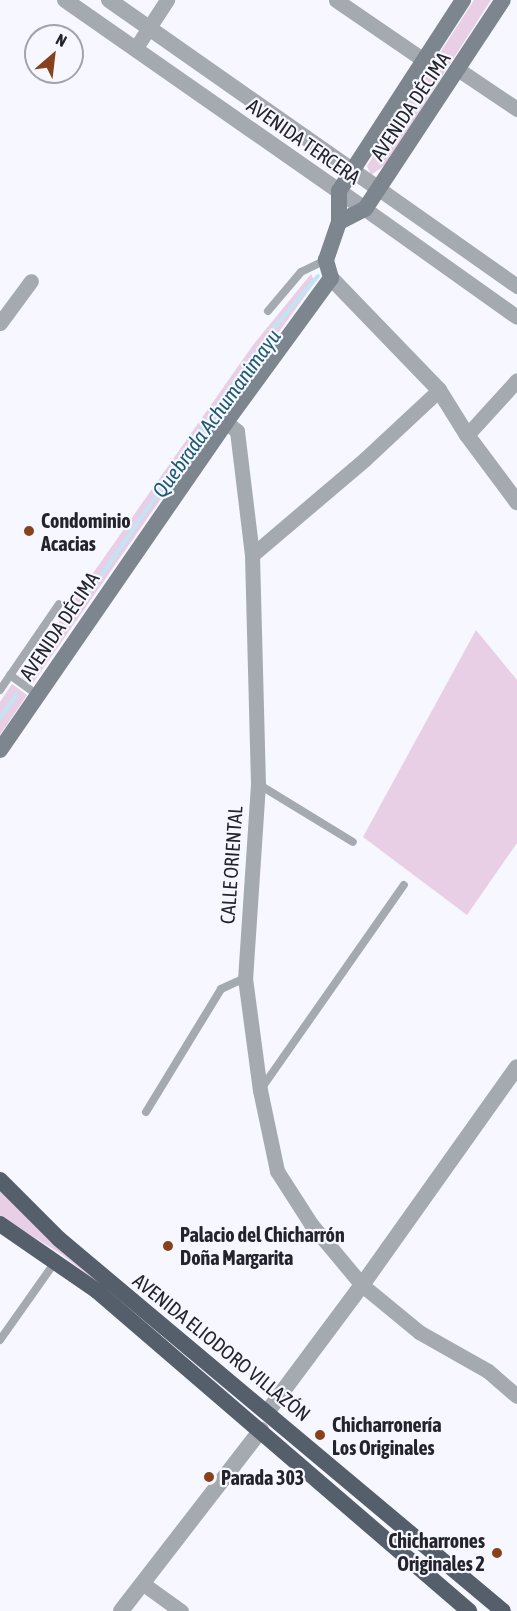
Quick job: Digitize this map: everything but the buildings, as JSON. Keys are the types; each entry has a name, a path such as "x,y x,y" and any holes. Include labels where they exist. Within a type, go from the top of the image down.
{"highway":[{"name":"AVENIDA ELIODORO VILLAZÓN","path":"0,1180 59,1239 268,1411 503,1611"},
{"name":"AVENIDA ELIODORO VILLAZÓN","path":"0,1224 56,1261 106,1299 469,1611"}],"main road":[{"name":"AVENIDA DÉCIMA","path":"339,191 463,0"},
{"name":"AVENIDA DÉCIMA","path":"339,222 365,209 459,70 503,0"},
{"path":"331,278 326,260 339,222 339,191"},
{"name":"AVENIDA DÉCIMA","path":"0,750 226,422 331,278"}],"street":[{"name":"AVENIDA TERCERA","path":"65,0 517,316"},
{"name":"AVENIDA TERCERA","path":"109,0 517,286"},
{"path":"135,49 167,0"},
{"path":"336,0 425,61"},
{"path":"459,70 517,109"},
{"path":"331,278 439,390 467,435 517,502"},
{"path":"0,323 31,281"},
{"path":"467,435 517,380"},
{"path":"252,555 365,459 439,390"},
{"name":"CALLE ORIENTAL","path":"226,422 237,430 252,555 258,784 245,978 260,1090 277,1171 311,1224 362,1285 419,1332 488,1371 517,1396"},
{"path":"268,1411 362,1285 517,1067"},
{"path":"121,1611 261,1430"},
{"path":"142,1583 181,1611"}],"lane":[{"path":"268,312 301,272 326,260"},
{"name":"AVENIDA DÉCIMA","path":"0,689 59,604"},
{"path":"10,675 38,695"},
{"path":"258,784 353,842"},
{"path":"260,1090 404,885"},
{"path":"146,1112 221,988 245,978"},
{"path":"0,1340 56,1261"}],"shaded area":[{"path":"474,0 491,0 385,165 371,175 367,166"},
{"path":"311,274 315,282 224,408 33,683 28,683 22,678 23,673 253,345"},
{"path":"476,630 517,680 517,843 467,915 363,837"},
{"path":"12,684 27,695 0,735 0,702"},
{"path":"0,1191 106,1289 61,1254 0,1216"}],"waterway":[{"name":"Quebrada Achumanimayu","path":"76,612 236,380 277,324 318,276"},
{"name":"Quebrada Achumanimayu","path":"0,718 17,694"}],"place":[{"name":"Condominio Acacias","path":"29,531"},
{"name":"Palacio del Chicharrón Doña Margarita","path":"168,1246"},
{"name":"Chicharronería Los Originales","path":"320,1435"},
{"name":"Parada 303","path":"209,1477"},
{"name":"Chicharrones Originales 2","path":"497,1553"}]}
